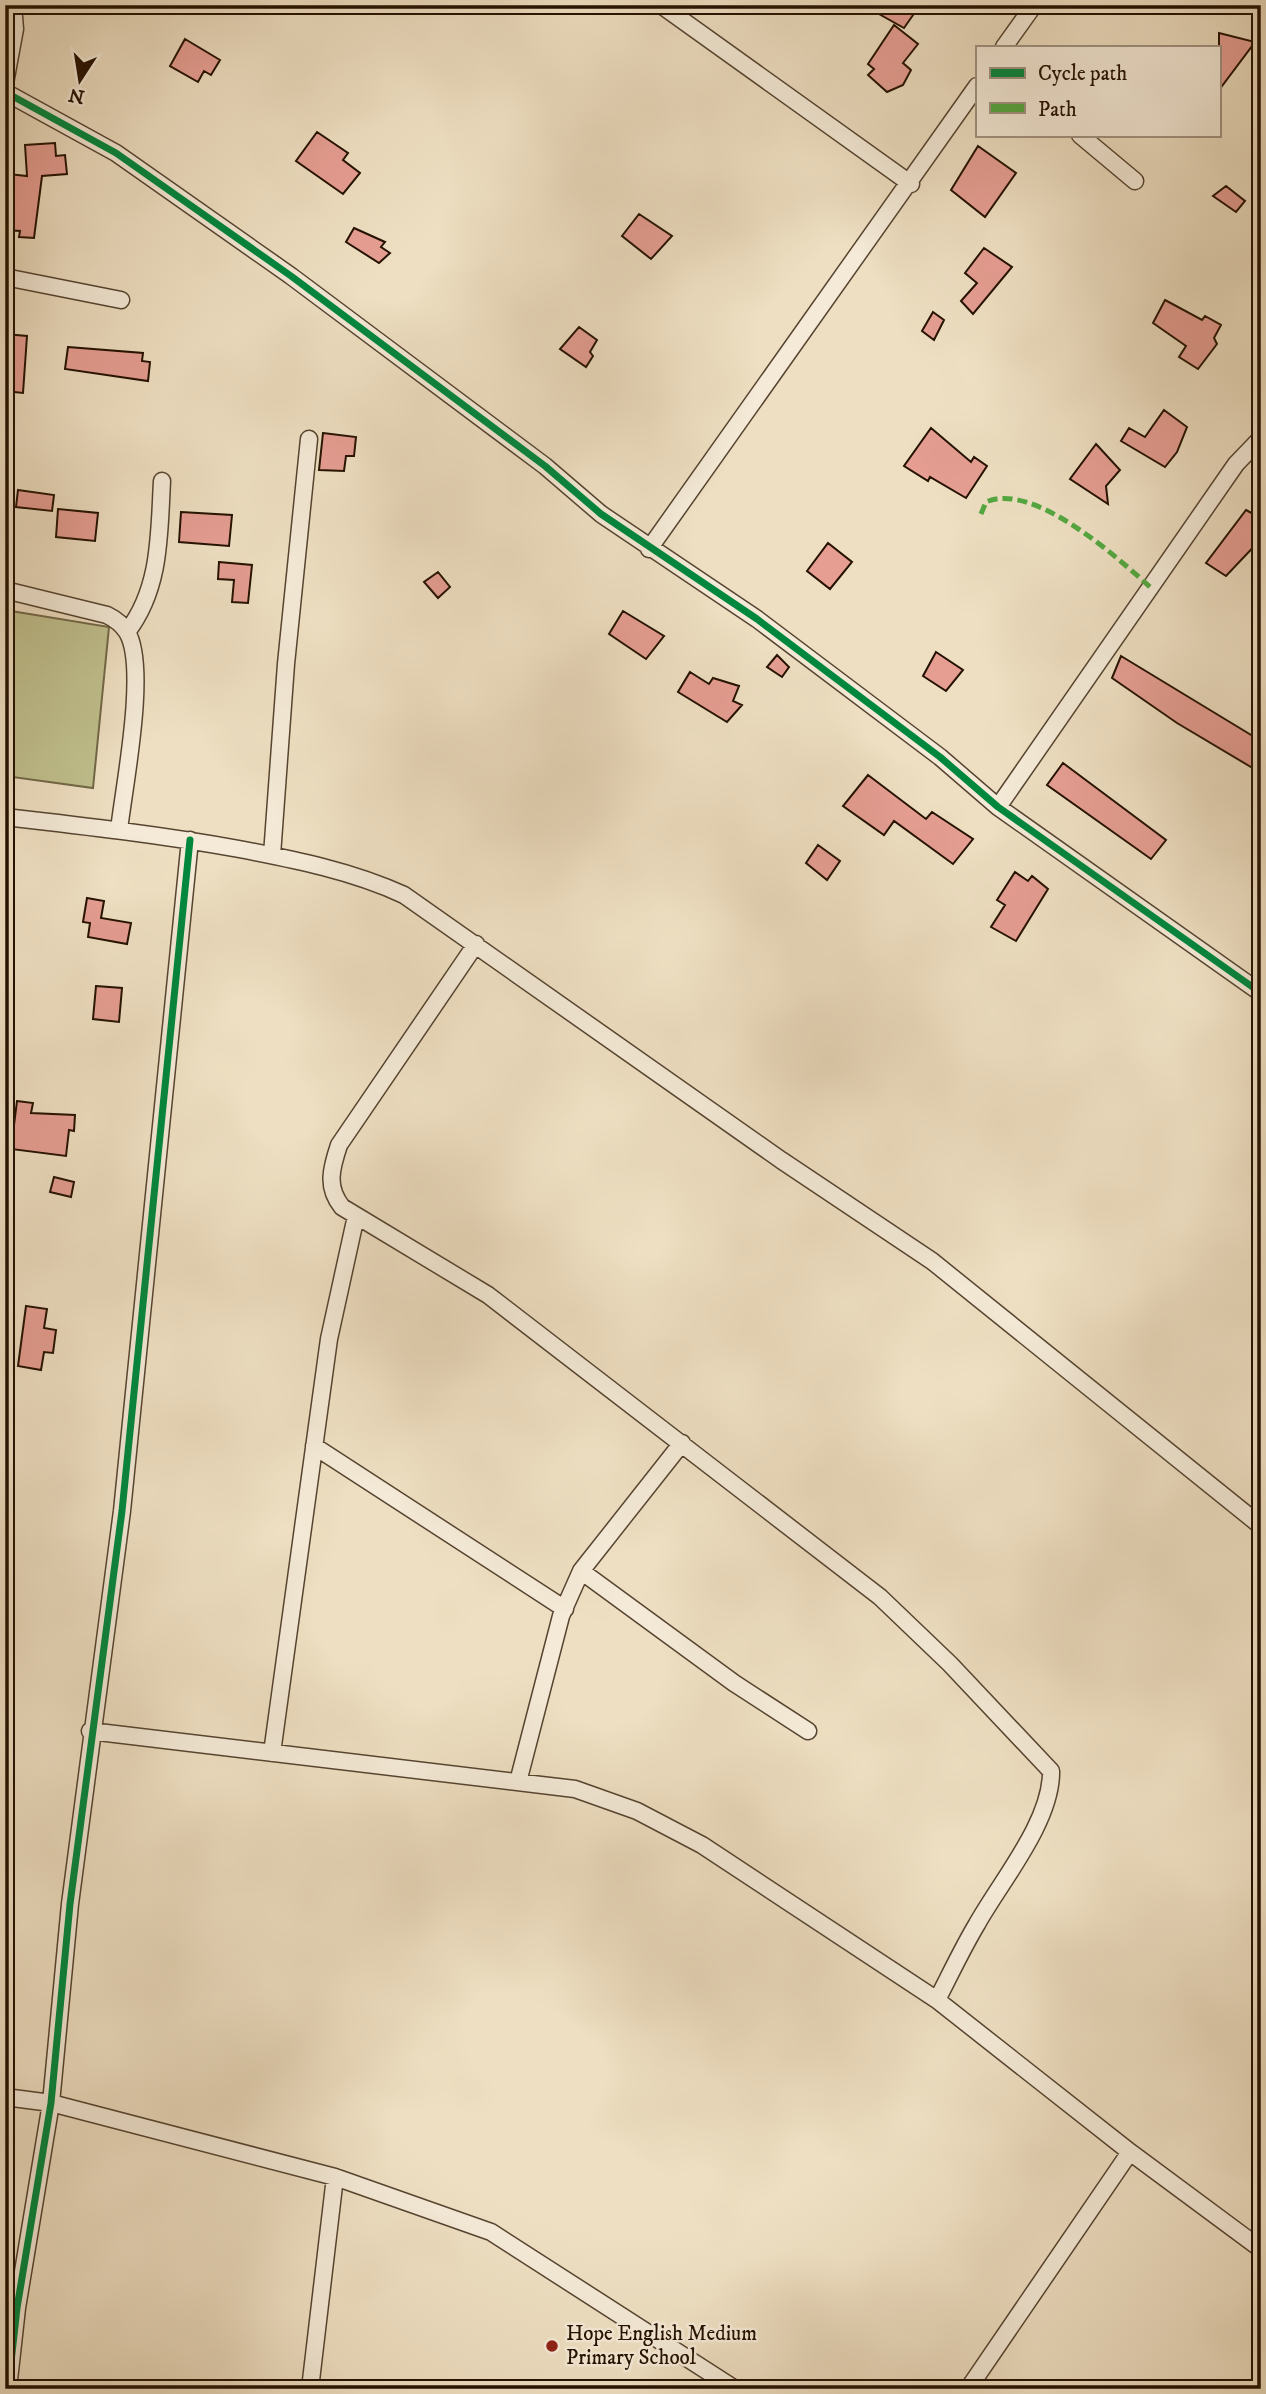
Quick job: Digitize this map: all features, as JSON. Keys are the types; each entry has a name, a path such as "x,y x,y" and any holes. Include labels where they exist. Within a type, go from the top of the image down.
{"street":[{"path":"5,83 15,29 13,5"},
{"path":"661,5 911,184"},
{"path":"1005,46 1034,5"},
{"path":"649,549 911,184 976,87"},
{"path":"5,92 116,153 291,276 545,466 601,514 649,549 757,619 940,757 998,807 1261,993"},
{"path":"1081,136 1135,181"},
{"path":"5,277 121,300"},
{"path":"272,855 286,664 309,439"},
{"path":"998,807 1236,464 1260,440"},
{"path":"127,632 142,613 150,592 157,561 162,481"},
{"path":"5,590 107,615 118,621 127,632 136,666 119,830"},
{"path":"5,817 190,840 272,855 374,881 404,895 781,1160 932,1261 1261,1526"},
{"path":"8,2389 17,2308 51,2103 90,1731 122,1511 190,840"},
{"path":"476,944 339,1145 330,1171 333,1195 342,1207 488,1295 880,1597 959,1673 1051,1771 1051,1791 1036,1824 976,1925 937,2000"},
{"path":"272,1754 329,1339 356,1216"},
{"path":"518,1782 565,1609 581,1571 682,1443"},
{"path":"314,1446 565,1609"},
{"path":"581,1571 734,1683 808,1731"},
{"path":"90,1731 575,1790 637,1811 702,1846 937,2000 1130,2152 1261,2249"},
{"path":"5,2097 51,2103 335,2177 491,2232 586,2290 735,2389"},
{"path":"968,2389 1130,2152"},
{"path":"310,2389 335,2177"}],"green space":[{"path":"5,610 109,627 93,788 5,776"}],"building":[{"path":"863,5 920,5 904,28"},
{"path":"894,25 918,44 903,63 911,70 903,85 887,92 868,75 874,69 868,64"},
{"path":"1219,33 1255,42 1220,89 1220,46"},
{"path":"185,39 220,60 211,75 204,71 198,82 170,66"},
{"path":"317,132 348,153 343,160 360,173 343,194 296,161"},
{"path":"55,143 56,156 65,155 67,174 42,176 34,238 19,237 20,231 5,230 9,174 27,176 25,145"},
{"path":"978,146 1016,173 985,217 951,190"},
{"path":"1226,186 1245,201 1236,212 1213,196"},
{"path":"639,214 672,236 651,259 622,236"},
{"path":"354,228 385,242 381,247 390,253 379,263 346,242"},
{"path":"984,248 1012,267 973,314 961,301 977,283 965,273"},
{"path":"1165,300 1202,320 1205,316 1221,325 1214,338 1217,344 1198,369 1179,357 1186,346 1153,323"},
{"path":"933,312 944,320 934,340 922,331"},
{"path":"579,327 597,340 590,352 593,356 586,367 560,349"},
{"path":"5,334 27,336 23,393 5,391"},
{"path":"68,347 143,353 142,361 150,362 148,381 65,369"},
{"path":"1164,410 1187,427 1177,452 1165,467 1121,441 1129,428 1145,437"},
{"path":"931,428 971,462 974,457 987,466 966,498 930,477 928,481 904,466"},
{"path":"323,433 356,437 354,456 346,456 344,471 319,470"},
{"path":"1096,444 1120,470 1106,486 1108,504 1070,479"},
{"path":"18,490 54,495 52,511 16,507"},
{"path":"58,509 98,513 95,541 56,537"},
{"path":"1246,510 1261,518 1261,539 1226,576 1206,563"},
{"path":"181,512 232,515 229,546 179,542"},
{"path":"828,543 852,562 830,589 807,571"},
{"path":"219,562 252,565 248,603 232,602 234,580 218,579"},
{"path":"438,572 450,587 438,598 424,582"},
{"path":"623,611 664,636 646,659 609,634"},
{"path":"936,652 963,670 946,691 923,676"},
{"path":"777,655 789,667 782,677 767,667"},
{"path":"1121,656 1261,741 1261,773 1177,723 1112,678"},
{"path":"690,672 709,684 713,678 739,686 733,701 742,705 727,722 678,692"},
{"path":"1063,763 1166,840 1151,859 1047,785"},
{"path":"868,775 926,819 932,812 973,839 953,864 894,821 884,835 843,806"},
{"path":"818,845 840,861 827,880 806,863"},
{"path":"1015,872 1028,881 1032,876 1048,889 1016,941 991,927 1005,905 997,900"},
{"path":"87,898 104,901 101,918 131,923 127,944 88,937 90,923 83,922"},
{"path":"96,986 122,988 119,1022 93,1019"},
{"path":"17,1101 33,1103 31,1113 75,1115 74,1131 69,1130 66,1156 11,1149"},
{"path":"54,1177 74,1182 71,1197 50,1192"},
{"path":"26,1306 47,1309 44,1328 56,1330 53,1353 44,1352 41,1370 18,1366"}],"marked path":[{"path":"981,514 986,502 1005,498 1027,502 1074,526 1150,587"}],"cycle path":[{"path":"5,92 116,153 291,276 545,466 601,514 757,619 940,757 998,807 1261,993"},
{"path":"8,2389 17,2308 51,2103 70,1904 122,1511 190,840"}],"place":[{"name":"Hope English Medium Primary School","path":"552,2346"}]}
